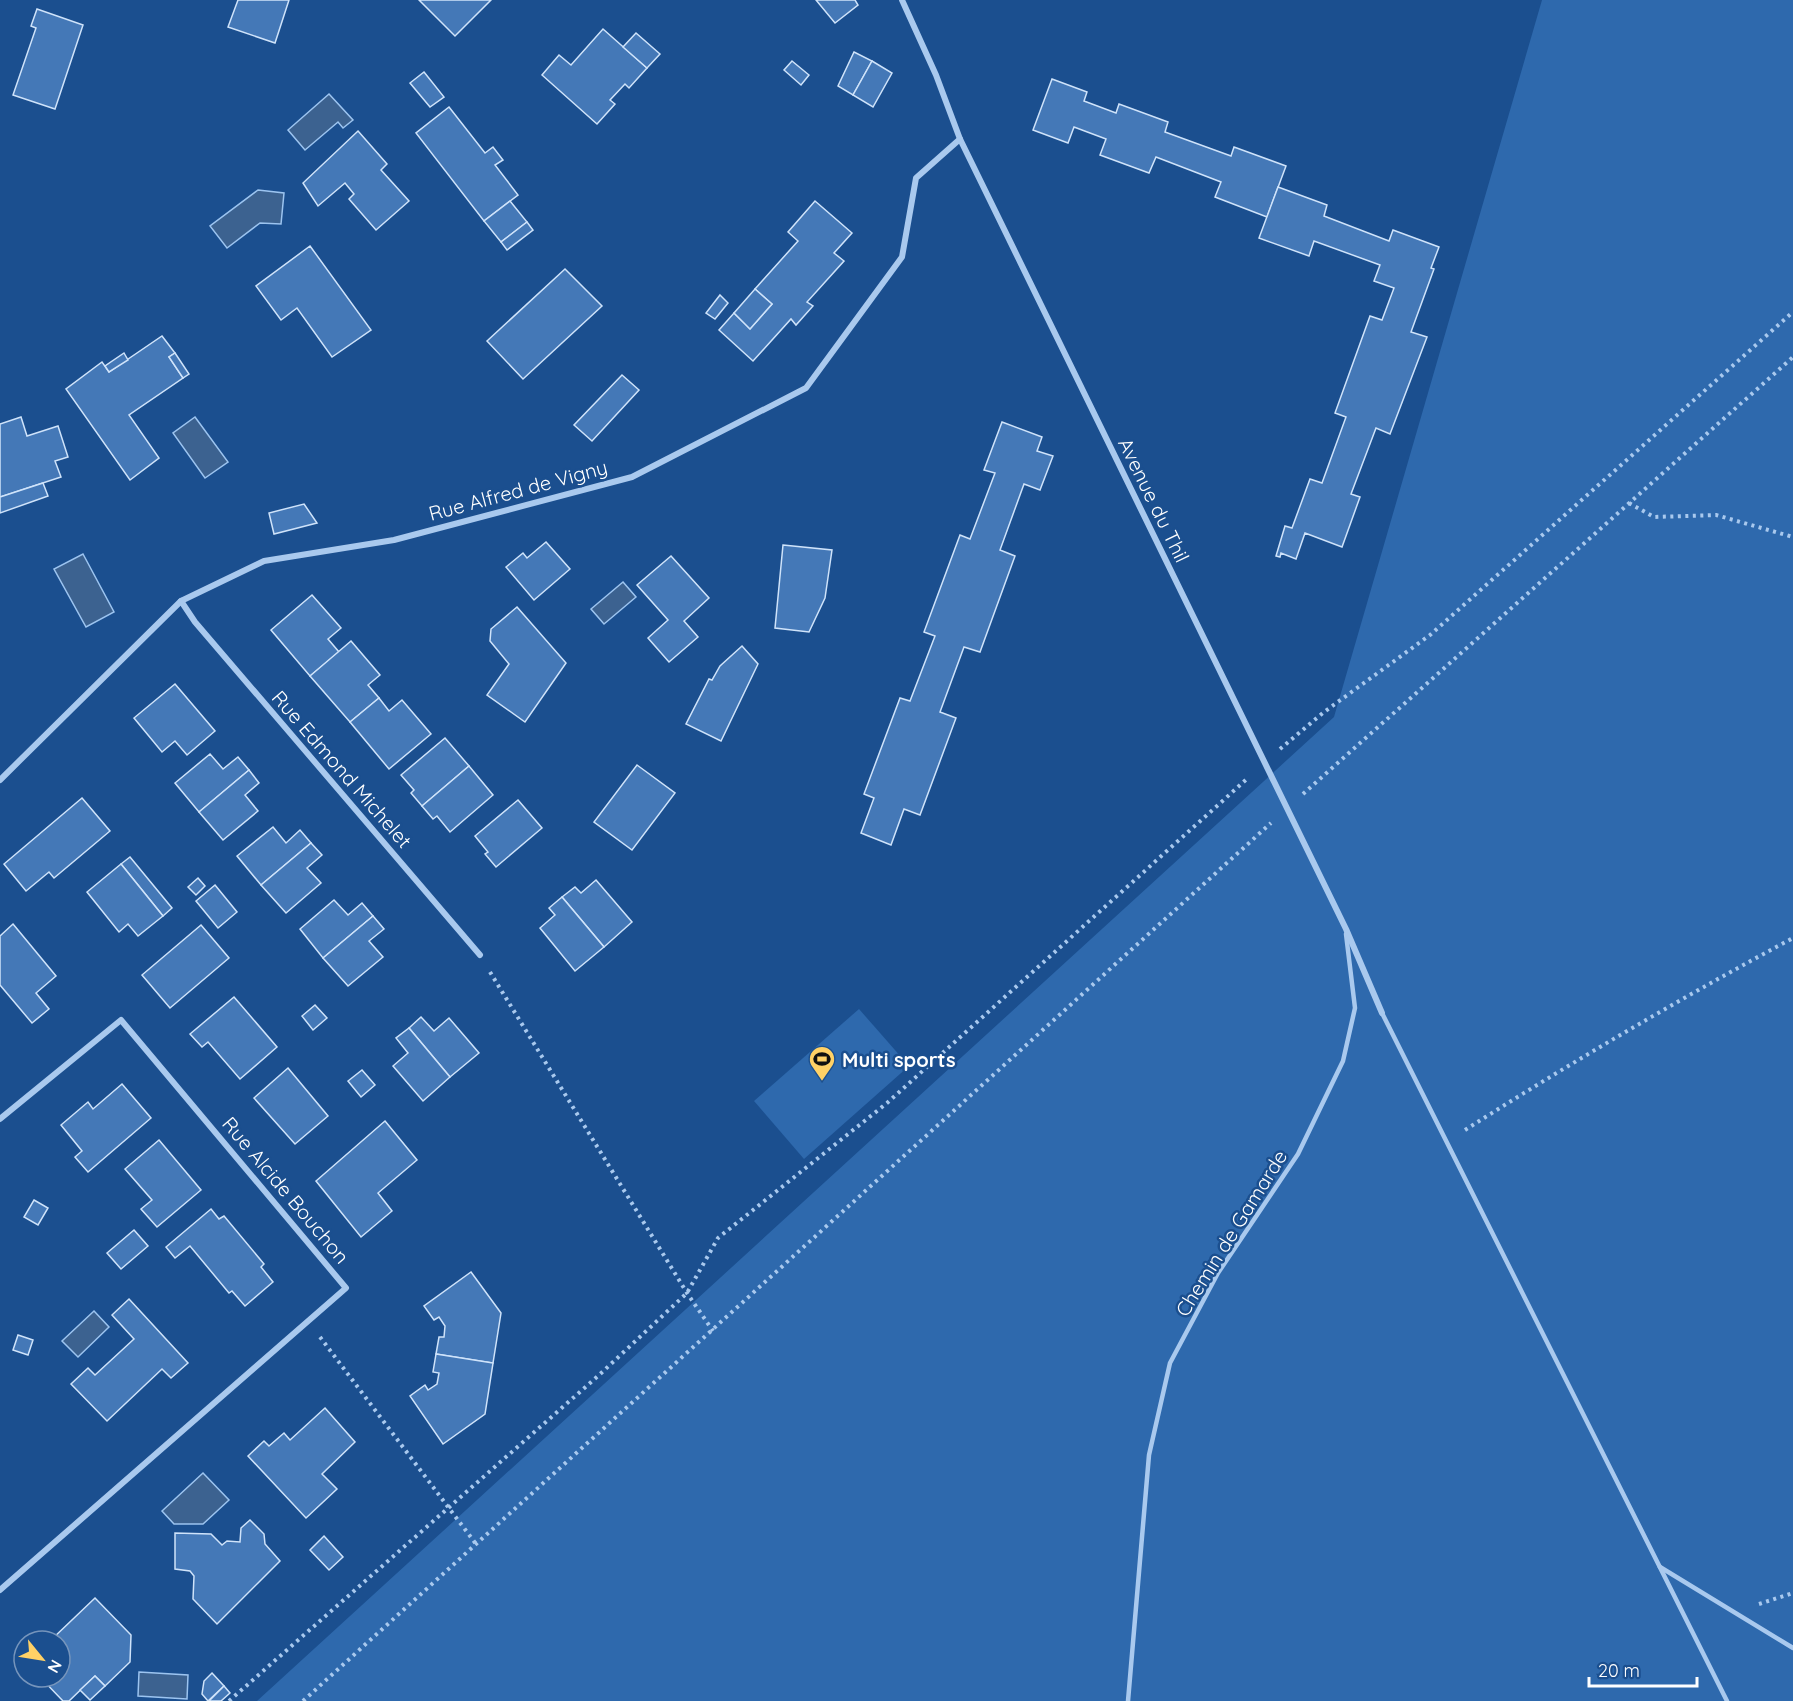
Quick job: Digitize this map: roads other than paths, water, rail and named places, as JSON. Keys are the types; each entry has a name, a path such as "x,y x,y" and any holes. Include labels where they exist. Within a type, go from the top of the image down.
{"street":[{"name":"Avenue du Thil","path":"902,0 936,75 960,139 1346,929 1382,1013"},
{"name":"Rue Alfred de Vigny","path":"0,780 182,601 264,561 394,540 632,477 806,388 902,257 916,178 960,139"},
{"name":"Rue Edmond Michelet","path":"182,601 195,622 480,955"},
{"name":"Rue Alcide Bouchon","path":"0,1119 121,1020 346,1288 0,1590"}],"lane":[{"name":"Chemin de Gamarde","path":"1128,1701 1149,1455 1170,1363 1218,1273 1298,1154 1343,1061 1355,1008 1346,929"},
{"path":"1382,1013 1726,1701"},
{"path":"1659,1566 1793,1648"}],"place":[{"name":"Multi sports","path":"822,1082"}]}
